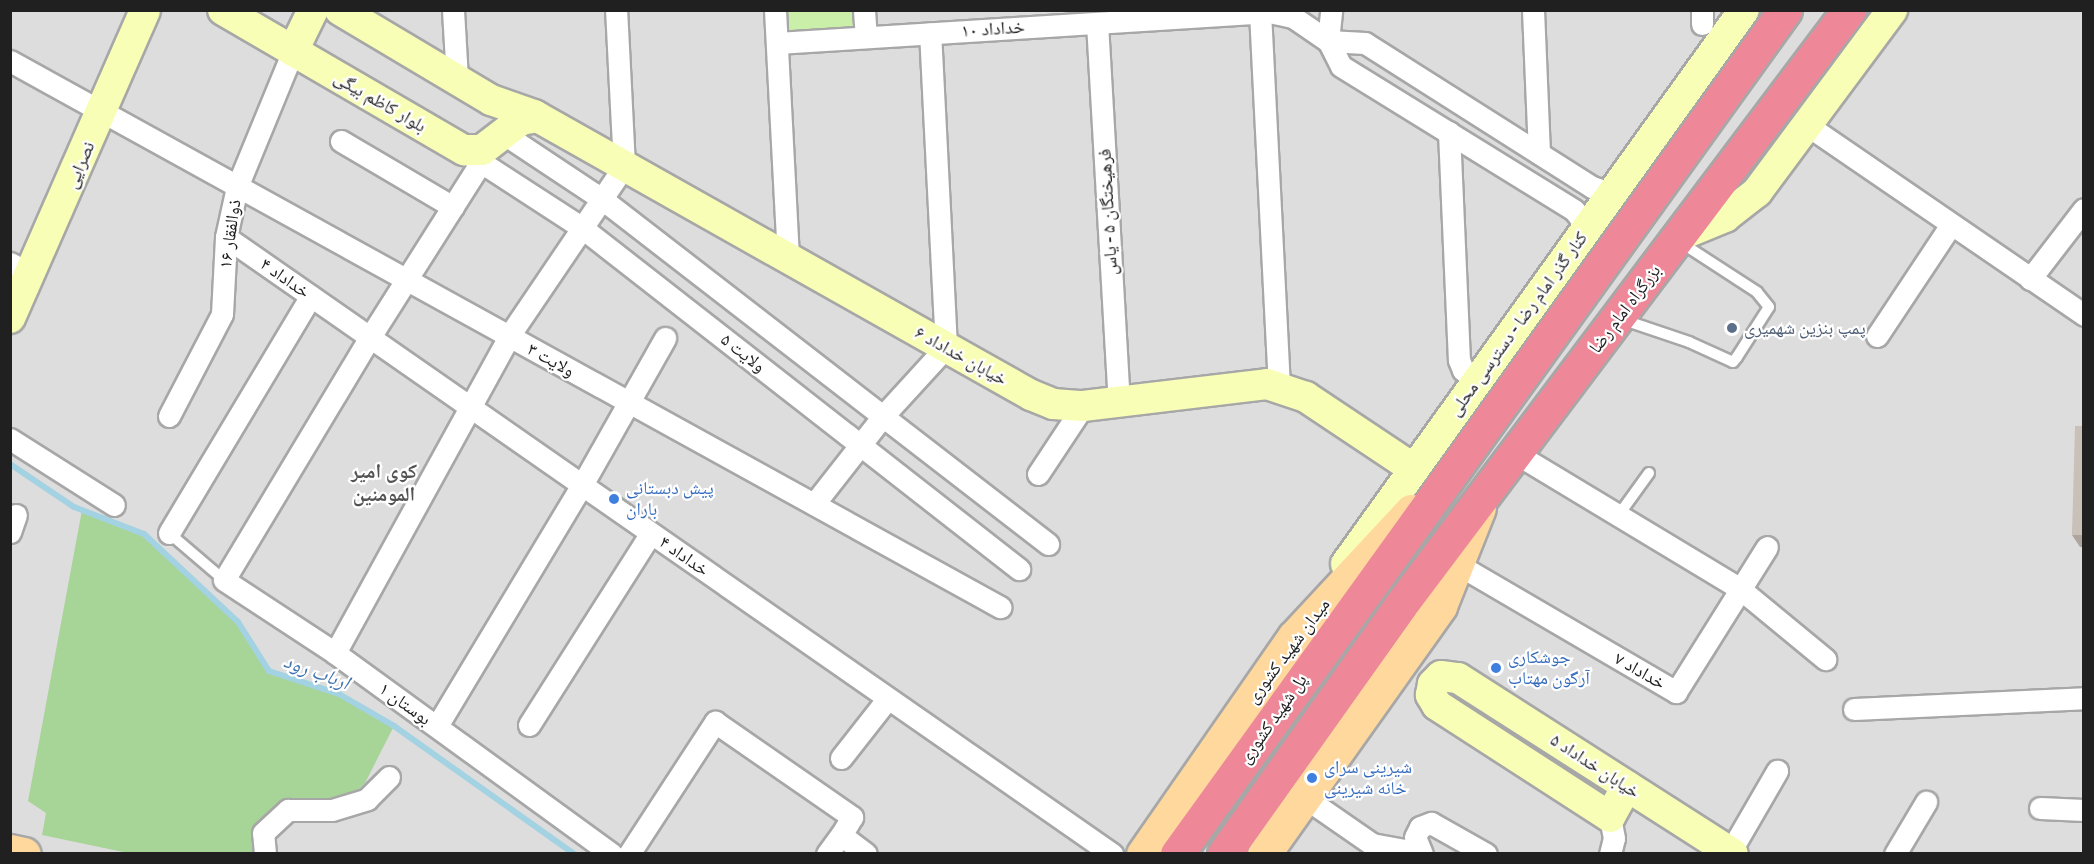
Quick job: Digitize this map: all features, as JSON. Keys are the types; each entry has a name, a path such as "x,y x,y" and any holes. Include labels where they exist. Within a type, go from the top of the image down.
{"highway":[{"path":"1454,466 1785,10"},
{"name":"بزرگراه امام رضا","path":"1400,606 1849,10"},
{"name":"پل شهید کشوری","path":"1178,854 1454,466"},
{"name":"پل شهید کشوری","path":"1224,854 1400,606"}],"main road":[{"path":"13,272 95,108 125,10"},
{"name":"نصرایی","path":"10,318 95,108 145,10"},
{"name":"بلوار کاظم بیگی","path":"223,10 470,155"},
{"path":"293,51 313,10"},
{"path":"339,10 486,98 536,116"},
{"name":"کنار گذر امام رضا - دسترسی محلی","path":"1294,637 1744,10"},
{"path":"1679,237 1725,217 1750,200 1892,10"},
{"path":"1542,344 1590,251 1680,123 1703,65"},
{"path":"486,98 504,134"},
{"path":"470,155 482,150 521,120 536,116"},
{"name":"خیابان خداداد ۶","path":"536,116 1042,400 1083,406 1246,384 1278,386 1305,397 1414,470"},
{"name":"میدان شهید کشوری","path":"1143,854 1294,637 1454,466"},
{"path":"1264,854 1440,606 1486,492"},
{"name":"خیابان خداداد ۵","path":"1424,629 1426,657 1731,853"},
{"name":"خیابان خداداد ۵","path":"1458,678 1442,676 1433,684 1431,695 1437,705 1610,817"},
{"path":"1610,817 1627,786"},
{"path":"10,851 24,854"}],"street":[{"path":"453,10 457,80"},
{"path":"335,653 509,336 624,166 616,10"},
{"path":"775,10 788,258"},
{"path":"864,10 866,37"},
{"path":"1331,10 1328,41 1365,43 1597,190 1614,189"},
{"path":"1533,10 1539,153"},
{"path":"1260,12 1278,386"},
{"name":"خداداد ۱۰","path":"777,43 930,33 1026,19 1096,22 1188,14 1286,13 1328,41 1341,66 1574,210 1581,219 1584,232"},
{"name":"فرهیختگان ۵ - یاس","path":"1096,22 1119,402"},
{"path":"814,504 883,416 946,347 930,33"},
{"name":"ذوالفقار ۱۶","path":"169,416 222,314 226,237 237,187 293,51"},
{"name":"ولایت ۳","path":"10,61 1000,607"},
{"path":"1807,125 2084,315"},
{"path":"1449,132 1459,360 1477,381"},
{"name":"ولایت ۵","path":"504,134 602,199 1048,544"},
{"path":"341,141 453,207"},
{"path":"224,580 370,337 408,281 453,207 470,155"},
{"name":"ولایت ۵","path":"470,155 581,227 1019,569"},
{"path":"2030,279 2084,209"},
{"path":"1877,336 1950,225"},
{"name":"خداداد ۴","path":"226,237 1112,854"},
{"path":"169,532 311,296"},
{"path":"437,726 582,485 665,338"},
{"path":"1038,474 1083,406"},
{"path":"10,439 114,505"},
{"path":"1515,453 1739,588 1825,659"},
{"path":"529,725 651,533"},
{"name":"خداداد ۷","path":"1457,564 1676,692 1739,588 1767,547"},
{"name":"بوستان ۱","path":"224,580 335,653 612,854"},
{"path":"841,758 888,698"},
{"path":"1854,709 2084,698"},
{"path":"629,854 715,722 852,817 827,854"},
{"path":"1731,853 1777,771"},
{"path":"265,854 263,833 288,810 332,810 367,799 389,777"},
{"path":"1304,797 1372,844 1421,853"},
{"path":"1895,854 1926,802"},
{"path":"2040,808 2084,810"},
{"path":"1610,817 1614,838 1610,854"},
{"path":"1421,853 1415,843 1417,831 1431,823 1486,854"},
{"path":"841,835 866,854"}],"lane":[{"path":"1618,318 1689,342 1733,362 1737,357 1768,307 1757,292 1679,237"},
{"path":"1618,516 1649,473"},
{"name":"بوستان ۱","path":"169,532 224,580"}],"shaded area":[{"path":"11,11 2083,11 2083,853 11,853"}],"green space":[{"path":"784,11 853,11 854,28 786,33"},
{"path":"82,510 144,534 238,622 269,671 341,695 394,726 365,783 338,808 287,811 257,853 128,853 42,835 46,813 28,801"}],"building":[{"path":"2075,426 2084,426 2084,535 2072,535"}],"waterway":[{"name":"ارباب رود","path":"10,464 74,507 144,534 238,622 269,671 339,694 394,726 574,854"}],"place":[{"name":"پمپ بنزین شهمیری","path":"1732,328"},
{"name":"پیش دبستانی باران","path":"614,499"},
{"name":"جوشکاری آرگون مهتاب","path":"1496,668"},
{"name":"شیرینی سرای خانه شیرینی","path":"1312,778"}],"district":[{"name":"کوی امیر المومنین","path":"384,482"}]}
